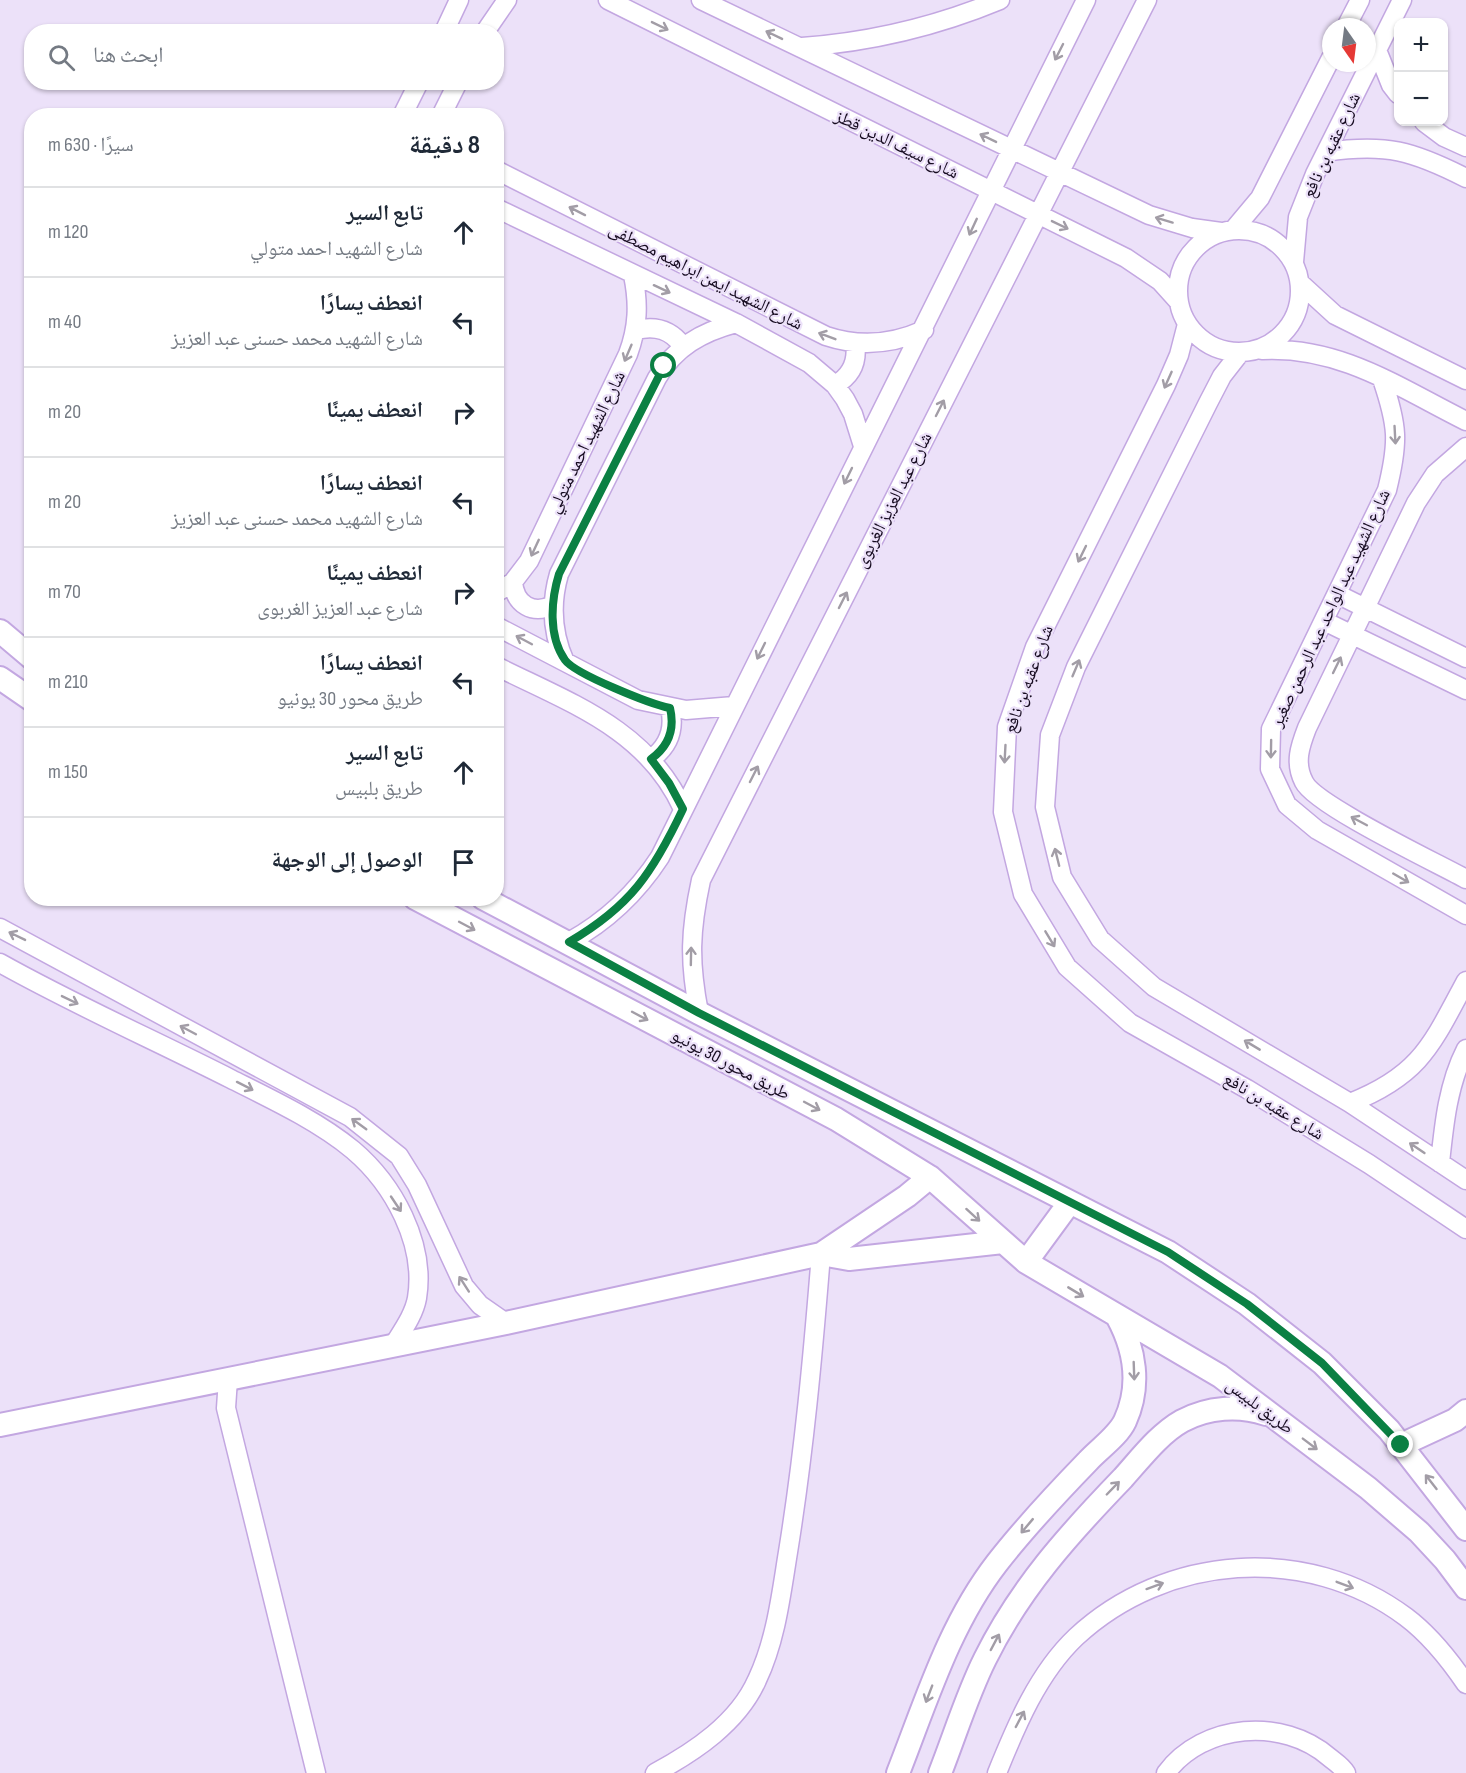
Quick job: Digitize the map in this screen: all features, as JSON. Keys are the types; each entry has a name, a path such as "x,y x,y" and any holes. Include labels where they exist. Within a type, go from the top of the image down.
{"street":[{"path":"448,24 459,0"},
{"path":"490,24 507,0"},
{"name":"شارع سيف الدين قطز","path":"608,0 1138,265 1160,281 1178,301"},
{"path":"701,0 1149,215 1192,228 1258,232 1279,244 1294,262 1300,283 1299,304 1291,324 1276,340 1248,351 1222,376 1076,667 1050,735 1045,807 1062,877 1100,939 1154,987 1350,1103 1466,1180"},
{"path":"799,47 872,39 924,28 1000,0"},
{"path":"569,942 600,924 639,886 660,857 863,446 924,330 990,190 1086,0"},
{"name":"شارع عبد العزيز الغربوى","path":"699,1013 691,969 692,924 701,880 1147,0"},
{"path":"1351,18 1360,0"},
{"name":"شارع عقبه بن نافع","path":"1294,262 1298,217 1326,152 1402,0"},
{"path":"1377,50 1394,89"},
{"name":"شارع عقبه بن نافع","path":"1228,230 1260,198 1324,72"},
{"path":"406,108 415,90"},
{"path":"447,108 455,90"},
{"path":"1429,126 1444,137 1466,147"},
{"path":"1326,152 1362,146 1398,149 1432,161 1466,178"},
{"name":"شارع الشهيد ايمن ابراهيم مصطفى","path":"504,174 814,331 855,343 892,340 924,330"},
{"name":"شارع الشهيد ايمن ابراهيم مصطفى","path":"504,212 736,323 809,363 834,385 853,414 863,446"},
{"path":"1228,230 1205,239 1187,258 1178,283 1178,301 1187,324 1201,340 1219,349 1248,351 1287,348 1318,352 1347,361 1466,421"},
{"name":"شارع الشهيد احمد متولي","path":"504,588 513,582 529,561 628,354 636,330 637,302 633,275"},
{"path":"1300,283 1335,315 1466,380"},
{"name":"شارع الشهيد احمد متولي","path":"566,662 555,634 553,605 559,574 657,378 664,366 683,346 708,331 736,323"},
{"name":"شارع عقبه بن نافع","path":"1187,324 1179,355 1166,385 1035,647 1007,727 1002,812 1023,894 1067,967 1130,1023 1257,1095 1369,1164 1466,1229"},
{"path":"636,330 654,328 663,330 683,346"},
{"path":"834,385 853,368 857,352 855,343"},
{"name":"شارع الشهيد عبد الواحد عبد الرحمن صغير","path":"1382,379 1394,415 1396,453 1387,490 1271,729 1270,769 1287,805 1317,830 1466,915"},
{"name":"شارع الشهيد عبد الواحد عبد الرحمن صغير","path":"1466,447 1435,474 1416,503 1307,728 1298,755 1304,782 1324,802 1466,879"},
{"path":"513,582 517,598 530,608 538,610 553,605"},
{"path":"1337,594 1466,658"},
{"path":"1324,621 1466,690"},
{"path":"504,630 638,700 670,708 702,710 734,706"},
{"path":"0,631 24,650"},
{"path":"504,670 605,722 630,738 651,759 669,783 683,809"},
{"path":"0,678 24,694"},
{"path":"651,759 659,753 670,737 672,717 670,708"},
{"name":"طريق محور 30 يونيو","path":"430,906 836,1119 930,1176 1026,1262"},
{"name":"طريق محور 30 يونيو","path":"499,906 699,1013 1070,1202"},
{"path":"0,928 350,1117 383,1142 399,1156 417,1185 464,1286 480,1305 506,1323"},
{"path":"0,963 46,989 284,1105 352,1150 376,1174 403,1214 414,1241 418,1270 417,1299 410,1318 393,1346"},
{"path":"1350,1103 1381,1091 1408,1072 1430,1048 1466,981"},
{"path":"1440,1163 1449,1096 1458,1064 1466,1049"},
{"path":"0,1425 506,1323 821,1254 907,1196 930,1176"},
{"path":"1026,1262 1070,1202 1168,1252 1247,1304 1322,1363 1401,1445 1464,1519"},
{"path":"821,1254 849,1259 1003,1242"},
{"path":"655,1773 692,1754 728,1722 757,1681 770,1642 776,1623 807,1423 821,1254"},
{"name":"طريق بلبيس","path":"1026,1262 1220,1376 1396,1510 1462,1573"},
{"path":"898,1773 946,1652 973,1597 1031,1521 1124,1424 1131,1406 1135,1369 1132,1350 1117,1316"},
{"path":"228,1379 226,1408 316,1773"},
{"path":"940,1773 985,1660 1000,1632 1047,1561 1077,1524 1163,1436 1182,1421 1204,1412 1228,1408 1252,1410 1275,1417"},
{"path":"1401,1445 1455,1420 1466,1411"},
{"path":"997,1773 1017,1725 1046,1673 1075,1638 1109,1609 1149,1587 1191,1573 1236,1567 1281,1570 1326,1578 1368,1594 1406,1617 1439,1647 1466,1684"},
{"path":"1166,1773 1197,1746 1227,1734 1259,1730 1291,1735 1320,1749 1344,1772"}],"route":[{"path":"664,366 559,574 554,598 553,622 558,645 566,662 638,700 670,708 672,717 670,737 659,753 651,759 661,770 683,809 660,857 639,886 600,924 569,942 699,1013 1168,1252 1247,1304 1322,1363 1401,1445"}]}
